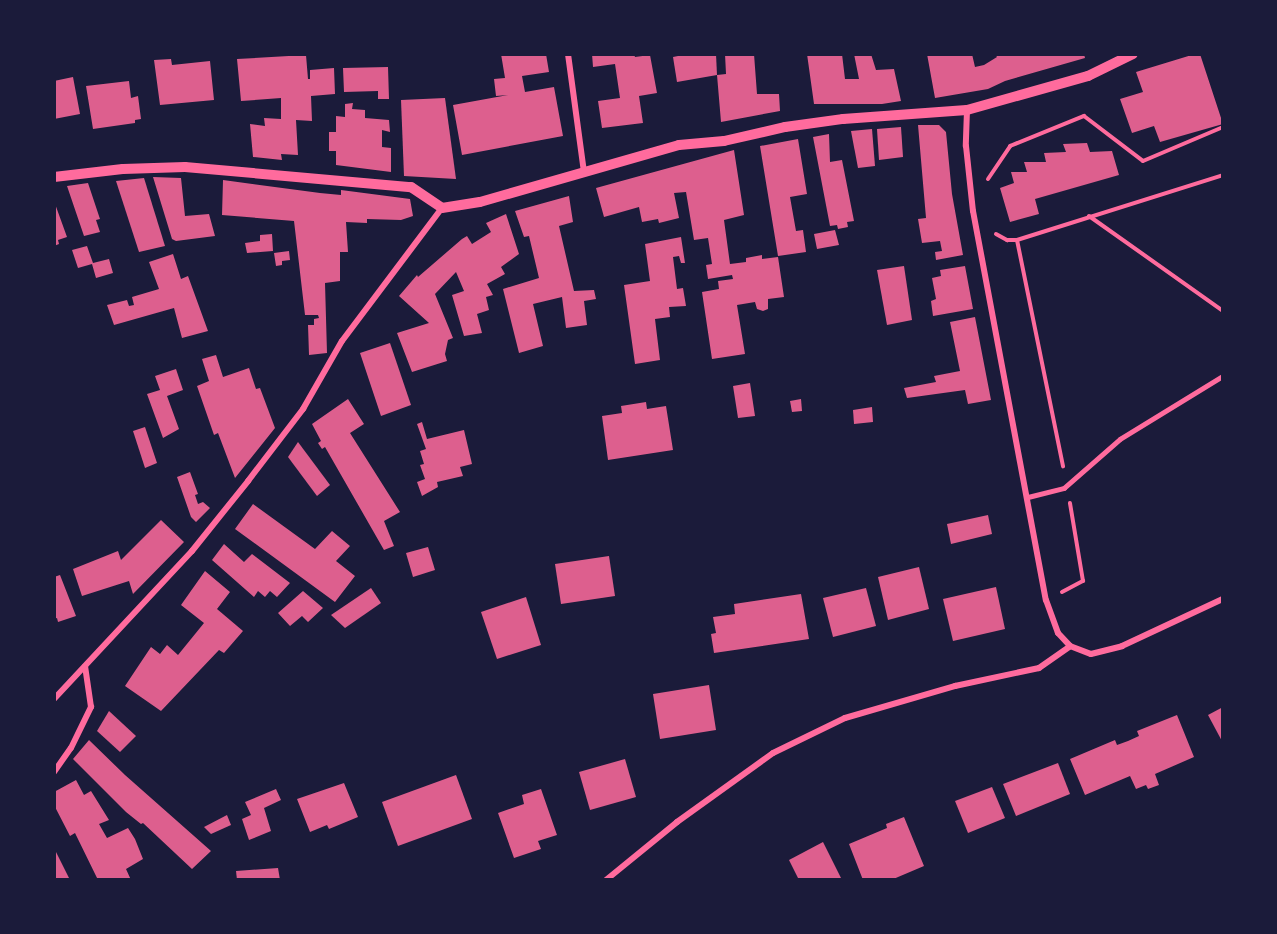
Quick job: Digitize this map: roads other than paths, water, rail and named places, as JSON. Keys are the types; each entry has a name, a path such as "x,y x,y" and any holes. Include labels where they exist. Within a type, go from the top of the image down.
{"street":[{"path":"568,54 584,173"},
{"path":"54,177 123,169 185,167 411,187 442,208 480,202 679,145 724,141 843,119 967,110 1088,76 1133,54"},
{"path":"967,110 966,146 973,211 1046,600 1058,633 1070,646 1091,654 1122,646 1223,599"},
{"path":"54,699 192,551 303,409 342,341 442,208"},
{"path":"606,880 677,822 773,753 845,718 955,686 1039,668 1070,646"},
{"path":"54,772 71,748 91,707 85,666"}],"lane":[{"path":"1028,497 1067,485 1120,439 1223,376"}]}
